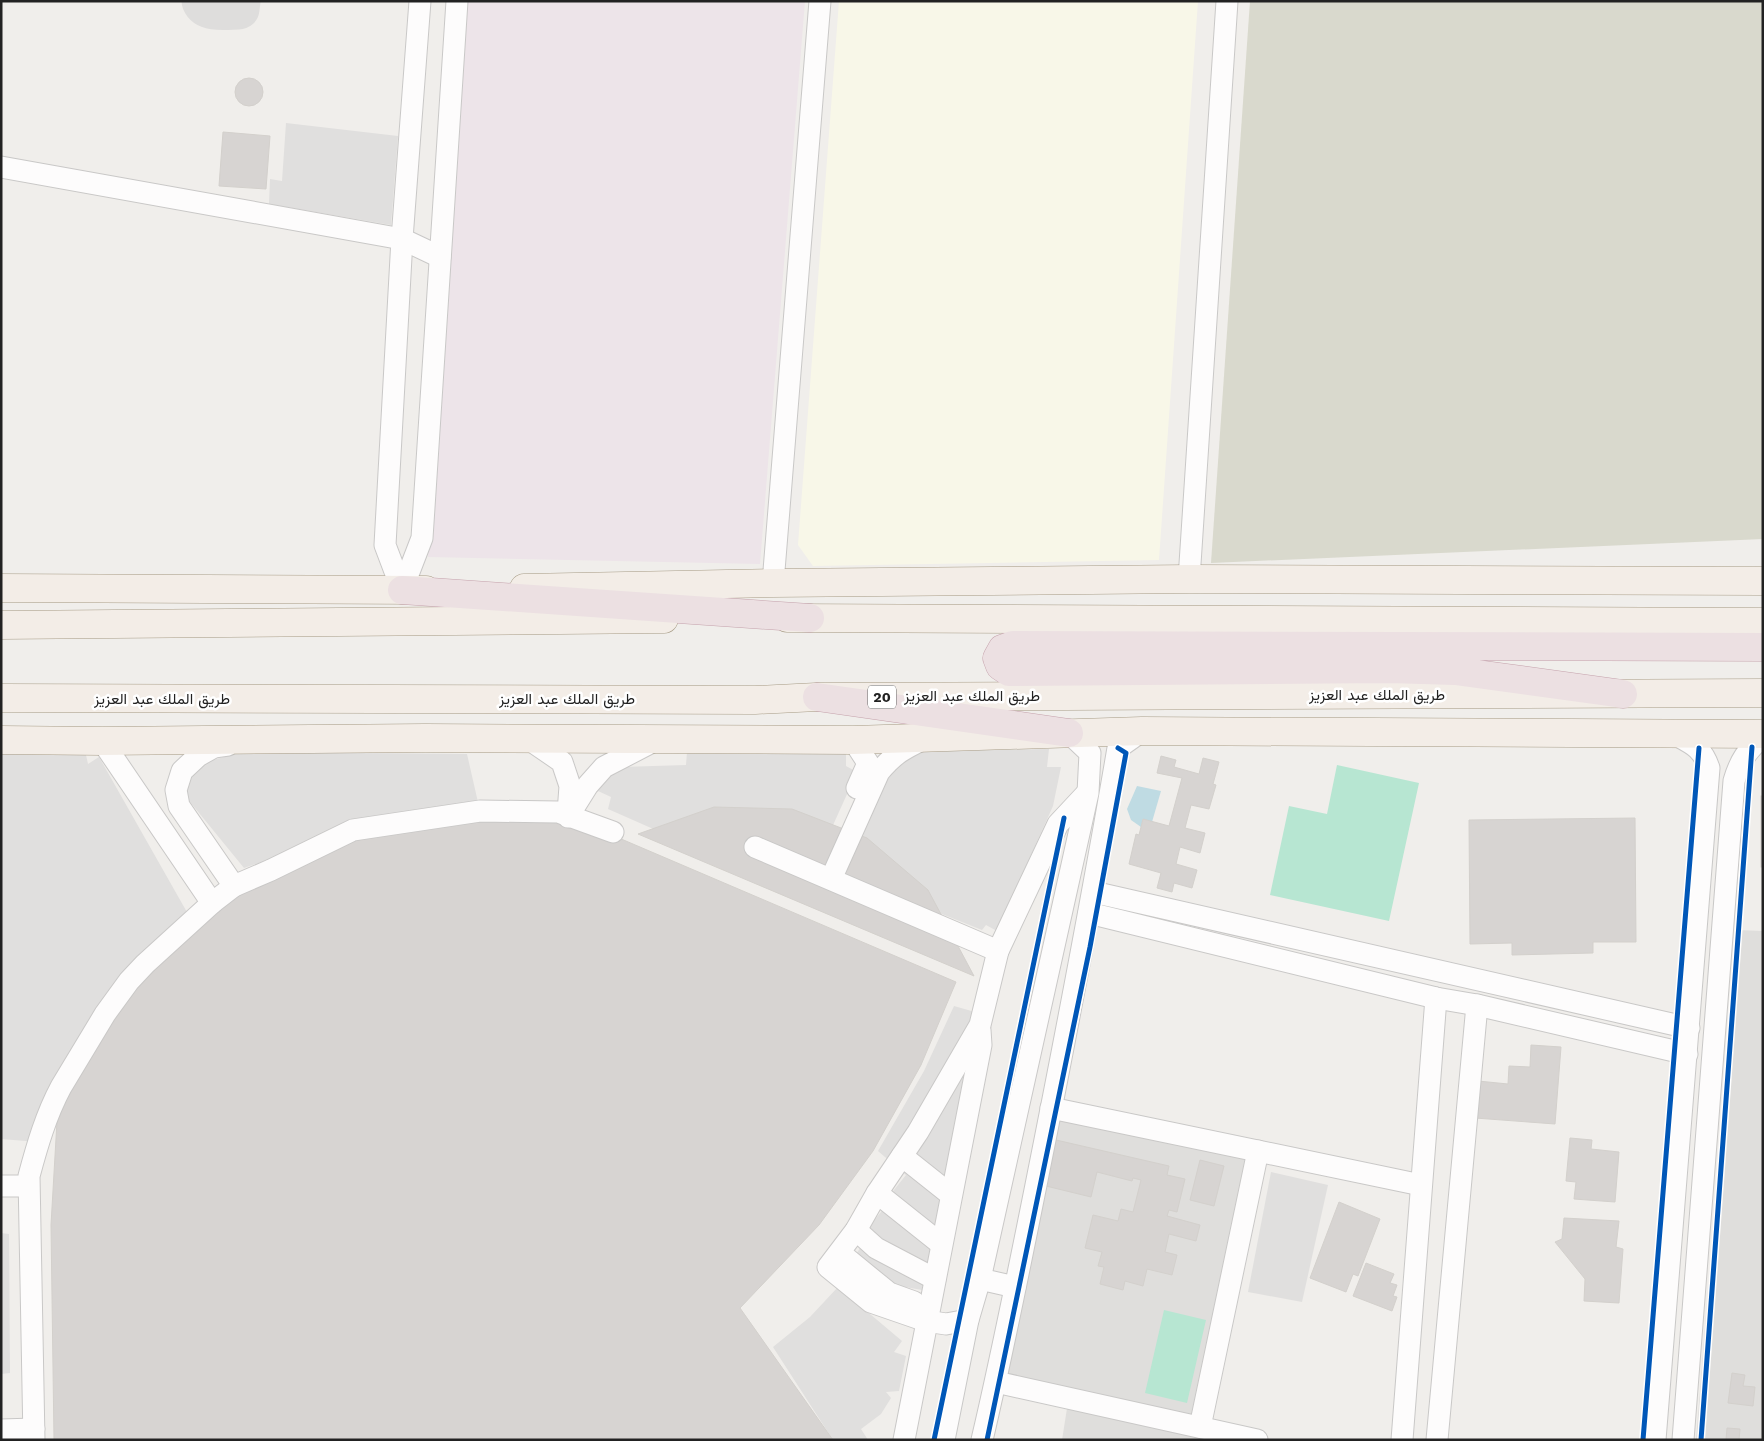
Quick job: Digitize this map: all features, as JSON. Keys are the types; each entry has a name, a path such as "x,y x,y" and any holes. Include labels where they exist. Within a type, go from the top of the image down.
{"highway":[{"path":"402,590 810,618"},
{"path":"1623,694 1454,670 1009,672 1000,666 998,658 1002,649 1013,645 1763,646"},
{"path":"817,697 1069,733"}],"main road":[{"path":"1,588 402,590 773,583 1189,579 1763,582"},
{"path":"1,625 810,618 1763,622"},
{"name":"طريق الملك عبد العزيز","path":"1,698 755,700 817,697 1763,694"},
{"path":"425,738 755,700"},
{"path":"1,740 102,742 527,738 854,740 1142,731 1763,735"}],"street":[{"path":"402,590 386,545 402,239 420,1"},
{"path":"402,590 422,538 458,1"},
{"path":"773,583 820,1"},
{"path":"1189,579 1227,1"},
{"path":"1,167 402,239 440,257"},
{"path":"982,1440 996,1382 1051,1108 1093,892 1118,748 1142,731"},
{"path":"944,1440 968,1320 980,1279 1088,793 1090,753 1069,733"},
{"path":"1655,1440 1708,782 1708,768 1705,757 1698,748 1674,734"},
{"path":"1683,1440 1734,781 1739,764 1763,735"},
{"path":"527,738 562,762 570,786 568,816"},
{"path":"568,816 588,785 604,767 658,739"},
{"path":"824,877 879,772 891,757 906,747 926,739"},
{"path":"234,886 179,806 176,790 182,771 198,756 214,747 277,740"},
{"path":"824,877 868,762 854,740"},
{"path":"102,742 212,903"},
{"path":"1708,782 1714,776 1723,774 1729,774 1734,781"},
{"path":"968,1320 951,1310 927,1314 889,1293 840,1252 918,1132 980,1025 998,951 1058,824 1088,793"},
{"path":"1,1430 34,1434 28,1176 38,1142 55,1100 105,1014 145,964 212,903 234,886 353,830 480,811 558,812 613,832"},
{"path":"755,847 998,951"},
{"path":"1093,892 1689,1028"},
{"path":"1089,913 1436,998 1477,1005 1687,1054"},
{"path":"1402,1440 1436,998"},
{"path":"1438,1440 1477,1005"},
{"path":"904,1440 927,1314 981,1045 980,1025"},
{"path":"1051,1108 1422,1185"},
{"path":"1200,1427 1258,1151"},
{"path":"902,1156 951,1194"},
{"path":"1,1186 28,1186"},
{"path":"877,1193 941,1244"},
{"path":"856,1230 876,1248 935,1278"},
{"path":"980,1279 1015,1287"},
{"path":"996,1382 1258,1440"}],"shaded area":[{"path":"468,1 805,1 760,564 428,557"},
{"path":"839,1 1198,1 1159,560 813,566 798,545"},
{"path":"1250,1 1763,1 1763,539 1211,563"},
{"path":"286,123 398,136 391,225 269,204 270,179 282,181"},
{"path":"1049,749 1047,767 1061,767 1053,806 997,931 986,925 982,930 854,879 848,862 883,774 919,751"},
{"path":"1,752 86,755 88,764 99,757 192,921 38,1142 1,1139"},
{"path":"258,752 467,754 480,811 353,830 244,868 186,797 187,785 199,767 213,760 235,754"},
{"path":"687,752 846,752 846,766 857,772 820,854 744,869 608,809 611,797 598,791 608,773 621,767 686,765"},
{"path":"1737,930 1763,931 1763,1440 1696,1440"},
{"path":"954,1006 975,1012 970,1059 922,1290 889,1284 855,1256 862,1245 867,1229 906,1175 878,1151 924,1071"},
{"path":"1054,1112 1253,1154 1197,1422 1000,1379"},
{"path":"1271,1172 1328,1185 1302,1302 1248,1292"},
{"path":"1,1233 9,1234 10,1373 1,1374"},
{"path":"838,1287 902,1341 894,1352 906,1356 899,1391 886,1392 891,1398 881,1414 861,1429 868,1440 833,1440 773,1347 810,1317"},
{"path":"1068,1402 1238,1440 1062,1440"}],"green space":[{"path":"1337,765 1419,783 1389,921 1270,895 1289,806 1327,814"},
{"path":"1164,1310 1206,1320 1187,1403 1145,1393"}],"water":[{"path":"1137,786 1161,791 1152,822 1143,819 1141,827 1131,820 1127,809"}],"building":[{"path":"249,78 259,82 263,92 259,102 249,106 239,102 235,92 239,82"},
{"path":"223,132 270,136 266,189 219,186"},
{"path":"1161,756 1176,760 1174,767 1199,774 1203,758 1219,762 1213,784 1216,785 1209,809 1191,805 1185,828 1205,833 1200,853 1180,847 1176,864 1197,870 1192,888 1174,883 1172,892 1157,888 1161,873 1129,864 1136,834 1139,835 1143,819 1169,826 1182,778 1157,773"},
{"path":"1761,796 1763,796 1763,867 1761,867"},
{"path":"714,807 792,809 867,838 928,890 974,976 638,834"},
{"path":"558,812 956,982 921,1065 873,1151 819,1225 740,1308 833,1440 54,1440 51,1225 58,1104 130,982 192,921 315,851 451,816"},
{"path":"1635,818 1636,942 1593,942 1593,953 1512,955 1512,943 1470,944 1469,820"},
{"path":"1531,1045 1561,1047 1555,1124 1475,1118 1478,1081 1508,1084 1509,1066 1530,1067"},
{"path":"1570,1138 1592,1140 1591,1149 1619,1152 1615,1202 1574,1199 1576,1182 1566,1181"},
{"path":"1056,1140 1169,1166 1167,1175 1185,1179 1177,1212 1169,1210 1167,1216 1200,1225 1196,1241 1169,1234 1165,1252 1177,1255 1172,1275 1147,1269 1143,1286 1125,1281 1123,1290 1100,1284 1104,1267 1098,1266 1102,1252 1085,1248 1093,1215 1118,1221 1121,1209 1133,1212 1141,1180 1133,1178 1132,1181 1097,1172 1091,1197 1046,1186"},
{"path":"1200,1160 1224,1166 1214,1206 1190,1200"},
{"path":"1339,1202 1380,1219 1358,1276 1353,1274 1346,1292 1310,1278"},
{"path":"1564,1218 1619,1221 1616,1247 1623,1249 1619,1303 1584,1301 1585,1279 1555,1242 1562,1239"},
{"path":"1366,1263 1394,1274 1390,1283 1397,1285 1393,1296 1397,1297 1392,1311 1353,1296"},
{"path":"1732,1373 1745,1375 1743,1386 1755,1387 1753,1406 1728,1403"},
{"path":"1727,1428 1740,1429 1739,1440 1726,1440"}],"taxiway":[{"path":"202,1 208,7 224,10 239,9 240,1"}],"cycle path":[{"path":"1701,1440 1752,747"},
{"path":"987,1440 1090,947 1126,753 1118,748"},
{"path":"1643,1440 1699,748"},
{"path":"934,1440 1064,818"}]}
